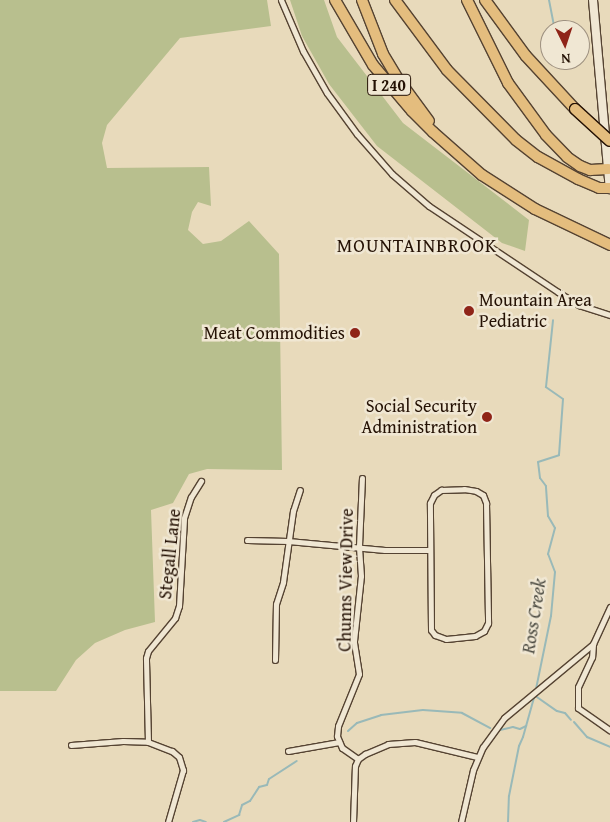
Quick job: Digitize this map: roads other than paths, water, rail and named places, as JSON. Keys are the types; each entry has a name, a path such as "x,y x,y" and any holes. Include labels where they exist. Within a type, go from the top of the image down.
{"highway":[{"name":"I 240","path":"335,0 357,40 392,88 433,132 482,174 535,209 610,245"},
{"path":"362,0 377,42 398,79 428,120 456,148 461,156"},
{"path":"394,0 447,70 516,140 538,157 578,179 600,188 610,188"},
{"path":"467,0 508,83 546,135 567,157 580,166 590,170 608,169"},
{"path":"487,2 521,50 575,109 610,141"}],"main road":[{"path":"592,0 610,188"}],"street":[{"path":"281,0 302,51 327,93 379,161 429,206 579,305 610,315"},
{"name":"Chunns View Drive","path":"339,742 338,726 359,674 354,641 360,576 359,546 362,478"},
{"name":"Stegall Lane","path":"148,742 146,658 148,651 174,618 179,606 184,518 191,497 201,482"},
{"path":"464,489 476,491 483,495 487,512 488,623 484,631 475,636 446,639 435,635 431,630 430,550 430,503 434,495 441,490 464,489"},
{"path":"275,660 275,620 283,582 293,511 300,490"},
{"path":"247,540 359,546 385,550 430,550"},
{"path":"610,607 593,644 592,657 578,687 578,708 610,730"},
{"path":"462,822 477,757 504,718 593,644"},
{"path":"71,745 123,741 148,742 172,751 182,762 182,778 168,822"},
{"path":"288,751 339,742 345,751 358,759"},
{"path":"353,822 355,766 358,759 388,744 406,742 423,742 477,757"}],"waterway":[{"name":"Ross Creek","path":"549,0 553,20"},
{"name":"Ross Creek","path":"536,689 551,616 555,572 548,554 555,528 548,516 546,486 540,478 538,462 559,455 563,399 546,387 553,320"},
{"name":"Ross Creek","path":"508,822 509,796 519,746 535,694"},
{"path":"534,695 557,711 565,713 571,720"},
{"path":"348,731 357,723 381,715 423,710 462,713 490,728"},
{"path":"574,722 587,737 610,747"},
{"path":"500,730 513,727 520,729 526,726"},
{"path":"224,822 239,815 242,805 250,801 259,787 267,785 269,779 297,761"},
{"path":"193,822 200,820 206,822"}],"place":[{"name":"Mountain Area Pediatric","path":"469,311"},
{"name":"Meat Commodities","path":"355,333"},
{"name":"Social Security Administration","path":"487,417"}],"district":[{"name":"MOUNTAINBROOK","path":"417,246"}]}
